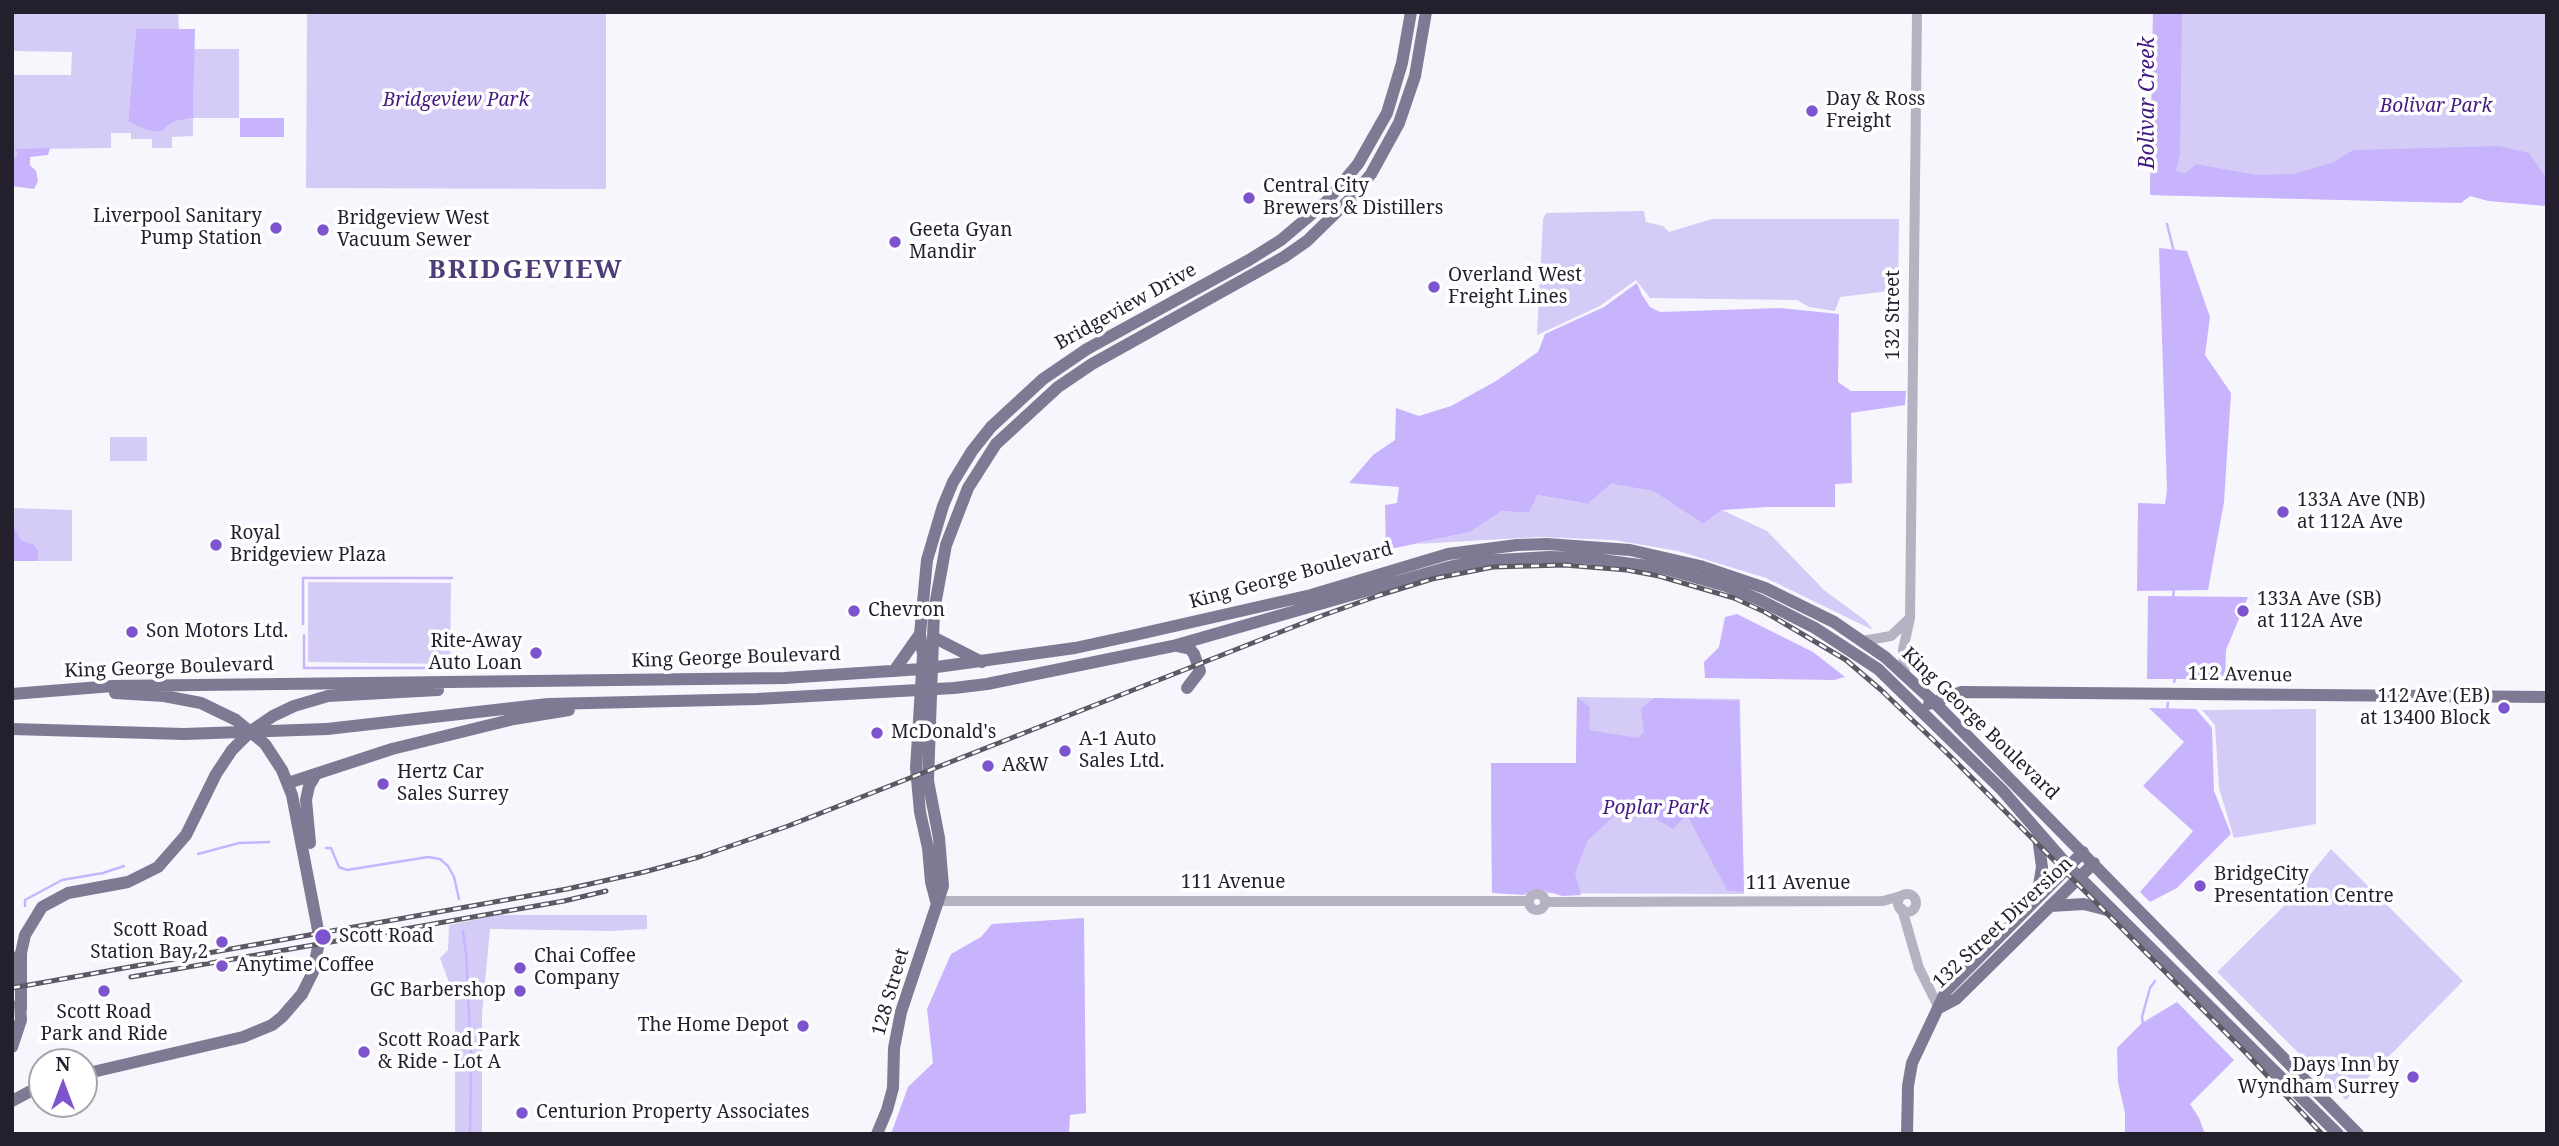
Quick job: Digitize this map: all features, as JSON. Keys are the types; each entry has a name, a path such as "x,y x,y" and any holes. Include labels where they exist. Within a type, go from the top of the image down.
{"main road":[{"name":"Bridgeview Drive","path":"927,669 923,585 931,541 948,491 972,451 987,431 1063,364 1249,260 1281,240 1326,202 1358,164 1387,113 1402,63 1411,12"},
{"name":"Bridgeview Drive","path":"927,636 949,534 968,488 996,443 1036,405 1075,375 1284,257 1307,240 1350,199 1371,174 1399,122 1415,76 1426,12"},
{"name":"King George Boulevard","path":"12,694 130,686 784,678 927,669 1075,648 1284,601 1448,554 1537,545 1587,545 1630,550 1700,566 1765,588 1835,622 1862,641 1934,702 2358,1134"},
{"name":"King George Boulevard","path":"12,729 184,734 327,729 548,704 770,699 987,684 1173,646 1449,567 1518,558 1586,558 1663,568 1726,586 1760,600 1840,642 1878,669 2002,790 2069,867 2338,1134"},
{"path":"894,671 927,636 982,662"},
{"path":"1173,646 1185,648 1194,654 1200,671 1187,688"},
{"name":"128 Street","path":"877,1134 893,1088 894,1048 901,1012 936,901 931,882 916,768 927,669"},
{"path":"12,1047 19,1030 21,953 25,934 42,907 68,893 128,882 159,867 187,835 216,774 232,750 251,731 272,716 294,705 328,696 581,682"},
{"path":"80,689 164,696 201,703 224,712 251,731 275,758 288,783 318,927 320,910 306,809 306,793 316,774"},
{"name":"112 Avenue","path":"1919,707 1961,692 2547,697"},
{"path":"288,783 411,744 600,702"},
{"path":"2037,830 2042,867 2037,899"},
{"name":"132 Street Diversion","path":"1939,1008 1946,991 2083,852"},
{"name":"132 Street Diversion","path":"1939,1008 1956,999 2094,863"},
{"path":"2050,906 2084,904 2115,912"},
{"path":"98,1071 243,1037 272,1025 288,1012 302,994 313,972 318,947"},
{"path":"12,957 21,1009"},
{"path":"1907,1134 1908,1086 1912,1063 1939,1008"},
{"path":"12,1101 28,1092"}],"street":[{"name":"132 Street","path":"1905,676 1903,650 1910,618 1917,12"},
{"path":"987,431 996,443"},
{"path":"1862,641 1891,636 1910,618"},
{"name":"111 Avenue","path":"936,901 1529,901 1531,908 1536,910 1541,909 1545,902 1883,901 1903,905 1919,968 1939,1008"}],"green space":[{"path":"12,12 178,12 179,29 136,30 128,122 142,127 166,128 176,121 193,118 193,136 172,137 172,148 152,148 152,139 131,139 131,133 111,133 111,148 30,149 18,151 12,161 12,75 71,75 72,52 12,51"},
{"name":"Bridgeview Park","path":"307,12 606,12 606,189 306,188"},
{"name":"Bolivar Park","path":"2153,12 2547,12 2547,206 2489,201 2470,196 2461,203 2150,195"},
{"path":"2153,12 2182,12 2180,154 2176,171 2186,173 2196,164 2256,175 2294,174 2334,162 2353,150 2499,146 2529,153 2547,179 2547,206 2489,201 2470,196 2461,203 2150,195"},
{"path":"136,29 195,29 193,118 176,121 161,131 151,131 128,122"},
{"path":"194,49 239,49 239,118 193,118"},
{"path":"240,118 284,118 284,137 240,137"},
{"path":"50,148 48,155 30,157 30,165 36,171 38,181 34,189 12,186 12,161 18,154 15,149"},
{"path":"1644,211 1646,222 1663,226 1669,232 1712,219 1899,219 1898,290 1840,297 1835,311 1809,307 1797,300 1650,298 1636,280 1600,306 1537,335 1543,219 1546,213"},
{"path":"2159,248 2187,251 2210,317 2205,355 2231,393 2224,502 2208,590 2137,591 2138,503 2165,504 2167,490"},
{"path":"1637,283 1650,307 1660,312 1780,308 1839,314 1838,382 1851,391 1906,391 1905,405 1851,413 1852,483 1835,484 1835,507 1722,510 1703,524 1653,491 1611,484 1587,504 1537,495 1529,513 1502,511 1470,532 1386,550 1385,505 1397,503 1399,487 1349,483 1373,455 1395,440 1396,408 1419,416 1451,406 1496,381 1538,352 1545,334 1604,307"},
{"path":"110,437 147,437 147,461 110,461"},
{"path":"1611,484 1653,491 1703,524 1722,510 1767,531 1824,590 1866,621 1873,630 1766,578 1678,551 1614,540 1539,537 1416,544 1470,532 1502,511 1529,513 1536,495 1586,504"},
{"path":"12,508 72,510 72,561 38,561 38,549 21,540 16,534 12,524"},
{"path":"12,524 21,540 38,549 38,561 12,561"},
{"path":"308,582 451,583 450,664 308,662"},
{"path":"2148,596 2248,597 2226,650 2225,679 2147,679"},
{"path":"1737,614 1813,652 1845,677 1834,680 1705,678 1704,662 1719,647 1725,617"},
{"name":"Poplar Park","path":"1577,697 1740,699 1744,894 1492,893 1491,783 1576,783"},
{"name":"Poplar Park","path":"1577,697 1590,707 1589,730 1638,738 1644,732 1641,709 1654,698 1739,701 1744,892 1727,890 1687,815 1673,829 1642,811 1613,817 1588,840 1575,873 1581,895 1562,896 1544,890 1533,890 1524,895 1492,893 1491,763 1576,763"},
{"path":"2149,708 2196,709 2212,728 2214,791 2231,834 2177,888 2150,902 2140,892 2193,831 2143,786 2184,742"},
{"path":"2316,709 2316,824 2234,838 2219,788 2215,725 2202,710"},
{"path":"2331,849 2463,981 2346,1100 2217,972 2286,904"},
{"path":"497,915 647,915 647,929 490,929 482,1013 482,1134 455,1134 455,999 440,958 448,950 449,925"},
{"path":"1084,918 1086,1113 1070,1115 1069,1134 891,1134 908,1087 933,1063 927,1009 951,954 981,937 992,924"},
{"path":"2177,1002 2234,1060 2190,1104 2205,1134 2125,1134 2125,1113 2118,1082 2117,1048 2142,1023"}],"waterway":[{"name":"Bolivar Creek","path":"2163,12 2164,194"},
{"name":"Bolivar Creek","path":"2167,224 2177,264 2170,286 2176,295 2181,315 2176,330 2177,350 2166,388 2170,412 2197,473 2202,515 2175,578 2172,608 2181,658 2174,682"},
{"path":"303,624 303,578 452,578"},
{"path":"304,635 304,668 451,668"},
{"name":"Bolivar Creek","path":"2160,895 2165,883 2202,848 2206,840 2191,730 2169,714 2168,703"},
{"path":"198,854 239,843 269,842"},
{"path":"326,848 331,848 339,867 347,870 428,857 440,859 454,877 459,899"},
{"path":"25,906 25,900 62,880 103,873 124,866"},
{"path":"463,931 471,1053"},
{"name":"Bolivar Creek","path":"2155,981 2150,988 2142,1017 2156,1134"},
{"path":"470,1134 471,1073"}],"railway":[{"path":"12,988 567,889 644,872 699,857 788,826 1380,595 1432,579 1493,567 1564,565 1627,570 1659,576 1734,598 1765,612 1846,660 1952,758 2246,1053 2322,1134"},
{"path":"131,977 564,901 606,891"}],"place":[{"name":"Day & Ross Freight","path":"1812,111"},
{"name":"Central City Brewers & Distillers","path":"1249,198"},
{"name":"Liverpool Sanitary Pump Station","path":"276,228"},
{"name":"Bridgeview West Vacuum Sewer","path":"323,230"},
{"name":"Geeta Gyan Mandir","path":"895,242"},
{"name":"Overland West Freight Lines","path":"1434,287"},
{"name":"133A Ave (NB) at 112A Ave","path":"2283,512"},
{"name":"Royal Bridgeview Plaza","path":"216,545"},
{"name":"Chevron","path":"854,611"},
{"name":"133A Ave (SB) at 112A Ave","path":"2243,611"},
{"name":"Son Motors Ltd.","path":"132,632"},
{"name":"Rite-Away Auto Loan","path":"536,653"},
{"name":"112 Ave (EB) at 13400 Block","path":"2504,708"},
{"name":"McDonald's","path":"877,733"},
{"name":"A-1 Auto Sales Ltd.","path":"1065,751"},
{"name":"A&W","path":"988,766"},
{"name":"Hertz Car Sales Surrey","path":"383,784"},
{"name":"BridgeCity Presentation Centre","path":"2200,886"},
{"name":"Scott Road","path":"323,937"},
{"name":"Scott Road Station Bay 2","path":"222,942"},
{"name":"Anytime Coffee","path":"222,966"},
{"name":"Chai Coffee Company","path":"520,968"},
{"name":"Scott Road Park and Ride","path":"104,991"},
{"name":"GC Barbershop","path":"520,991"},
{"name":"The Home Depot","path":"803,1026"},
{"name":"Scott Road Park & Ride - Lot A","path":"364,1052"},
{"name":"Days Inn by Wyndham Surrey","path":"2413,1077"},
{"name":"Centurion Property Associates","path":"522,1113"}],"district":[{"name":"BRIDGEVIEW","path":"526,271"}]}
